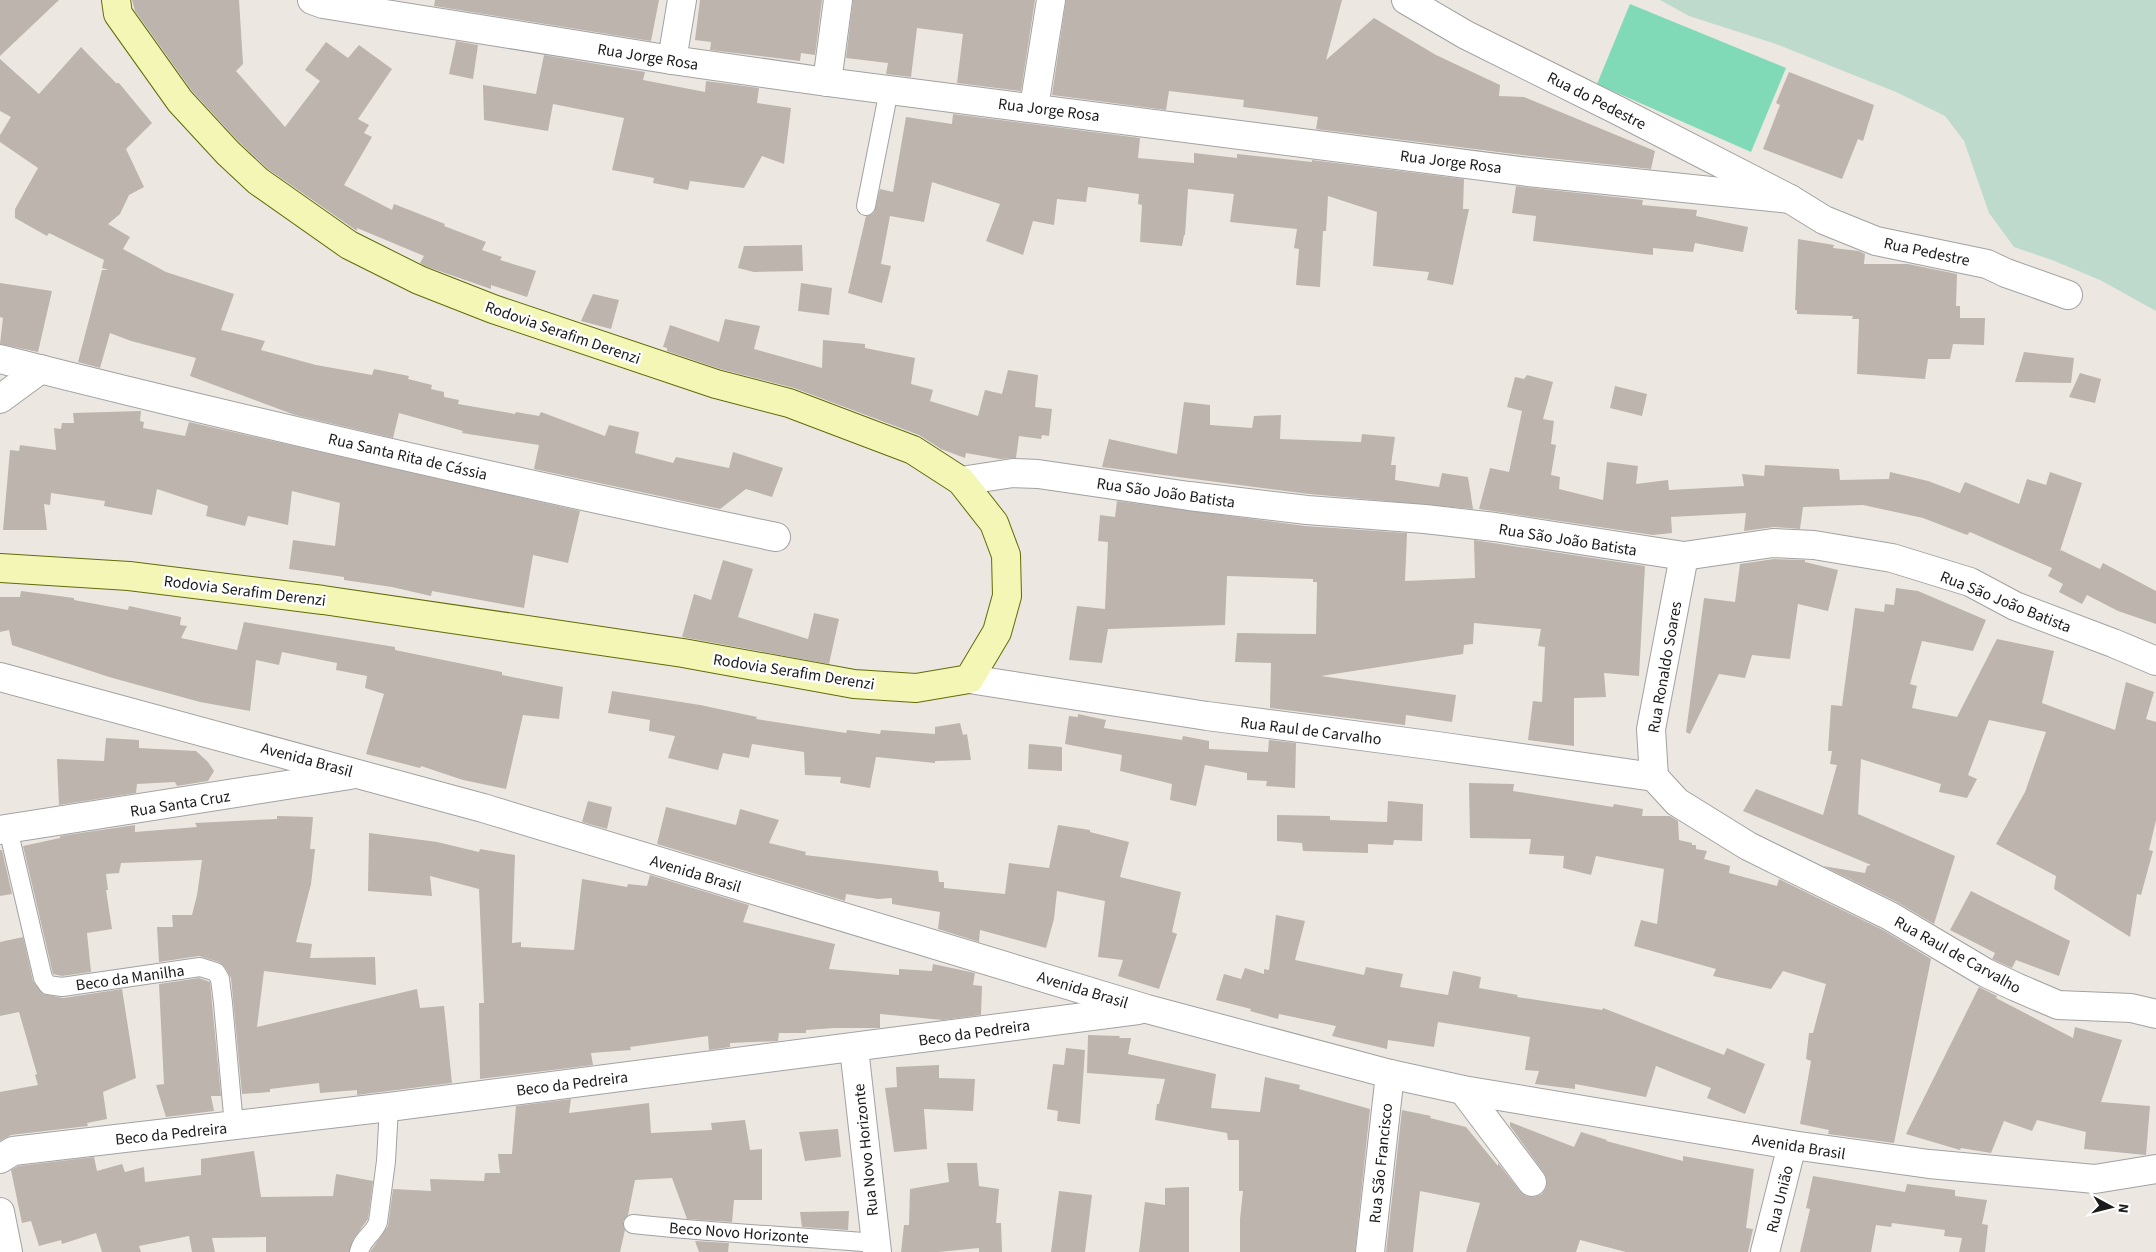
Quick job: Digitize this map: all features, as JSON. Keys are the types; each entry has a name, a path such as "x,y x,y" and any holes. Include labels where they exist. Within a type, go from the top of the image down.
{"main road":[{"name":"Rodovia Serafim Derenzi","path":"0,568 129,576 324,600 682,652 854,684 916,688 969,679 997,632 1007,596 1006,556 994,522 961,481 913,450 789,403 716,384 493,309 419,280 349,245 258,181 222,146 180,101 118,14 116,0"}],"street":[{"name":"Rua Jorge Rosa","path":"312,0 332,5 672,60 826,82 1034,107 1528,172 1790,199"},
{"path":"672,60 682,0"},
{"path":"826,82 838,0"},
{"path":"1034,107 1051,0"},
{"name":"Rua do Pedestre","path":"1406,0 1466,36 1617,110 1790,199"},
{"name":"Rua Pedestre","path":"1790,199 1824,220 1876,240 1987,264 2006,273 2068,295"},
{"name":"Rua Santa Rita de Cássia","path":"0,358 539,486 776,537"},
{"path":"0,400 41,369"},
{"name":"Rua São João Batista","path":"961,481 1013,473 1038,474 1189,496 1307,510 1424,519 1496,527 1684,556 1773,543 1814,545 1892,558 1970,582 2015,606 2156,661"},
{"name":"Rua Ronaldo Soares","path":"1654,777 1651,729 1684,556"},
{"name":"Avenida Brasil","path":"0,677 359,773 502,814 1147,1008 1390,1074 1454,1088 1792,1145 1929,1164 2095,1179 2156,1169"},
{"name":"Rua Raul de Carvalho","path":"969,679 1206,716 1654,777 1677,802 1748,846 1890,916 1986,973 2058,1005 2131,1008 2156,1014"},
{"name":"Rua Santa Cruz","path":"4,830 359,773"},
{"name":"Beco da Pedreira","path":"0,1159 13,1151 389,1107 854,1048 1147,1008"},
{"name":"Rua Novo Horizonte","path":"854,1048 876,1247"},
{"name":"Rua São Francisco","path":"1370,1252 1390,1074"},
{"path":"1454,1088 1532,1182"},
{"name":"Rua União","path":"1765,1252 1792,1145"},
{"path":"0,1212 8,1252"}],"lane":[{"path":"866,206 889,90"},
{"name":"Beco da Manilha","path":"4,830 43,978 48,985 62,987 200,967 216,972 220,979 223,1003 234,1126"},
{"path":"359,1252 362,1241 375,1230 378,1222 386,1161 389,1107"},
{"name":"Beco Novo Horizonte","path":"633,1224 704,1232 775,1234 876,1247"}],"green space":[{"path":"1660,0 2156,0 2156,311 2100,280 2014,247 1989,213 1964,141 1945,116 1896,92 1776,44 1689,16"},
{"path":"1630,4 1786,68 1751,152 1597,84"}],"building":[{"path":"0,0 59,0 0,56"},
{"path":"132,0 239,0 243,64 236,71 285,127 320,81 305,70 326,42 348,58 359,45 392,69 358,119 369,125 364,133 372,137 344,185 392,210 394,204 486,242 482,250 502,257 500,260 536,271 527,297 491,285 491,289 425,266 420,263 424,256 357,228 357,231 268,169 239,142 192,91 135,11"},
{"path":"435,0 659,0 651,41 434,6"},
{"path":"700,0 822,0 815,55 801,53 800,61 710,50 711,42 695,40"},
{"path":"853,0 1035,0 1021,91 957,83 963,34 917,28 911,77 886,74 888,63 846,58"},
{"path":"1066,0 1342,0 1326,60 1374,18 1436,55 1500,85 1499,96 1524,97 1655,151 1651,169 1316,129 1318,117 1243,107 1244,100 1169,91 1166,110 1052,95"},
{"path":"456,41 478,45 473,79 449,74"},
{"path":"81,47 116,83 119,83 152,123 126,149 144,187 129,195 120,214 108,224 130,237 123,249 166,272 234,294 221,330 265,341 261,350 316,365 372,375 374,369 409,376 408,379 432,385 431,389 444,392 444,397 459,400 458,404 515,414 516,412 539,416 541,412 605,436 609,425 639,432 635,453 673,463 676,457 729,468 733,452 783,468 772,497 746,489 720,509 534,469 539,445 462,433 463,431 399,413 393,438 295,415 190,376 196,358 131,341 110,333 100,368 78,362 102,270 108,270 102,268 104,260 49,233 47,236 15,218 15,209 38,168 0,142 0,135 11,117 0,111 0,59 39,94"},
{"path":"544,55 645,72 643,80 705,92 706,81 759,88 757,103 791,108 784,164 762,156 744,188 690,181 688,190 653,183 654,178 612,170 624,118 553,104 548,131 484,120 483,85 536,94"},
{"path":"1789,72 1874,105 1863,141 1858,139 1842,179 1763,149 1780,105 1776,103"},
{"path":"953,114 1140,138 1138,158 1194,163 1194,153 1237,158 1237,154 1312,162 1312,160 1464,179 1463,209 1469,209 1453,285 1427,280 1429,272 1373,266 1377,212 1328,196 1326,231 1323,231 1320,287 1296,285 1299,249 1294,248 1297,229 1230,222 1234,194 1188,189 1185,235 1182,246 1140,242 1142,205 1138,204 1139,194 1088,187 1086,202 1057,199 1054,225 1033,221 1023,255 986,241 1000,204 932,182 924,222 890,216 881,264 891,266 882,303 848,293 866,216 874,213 880,189 893,192 906,117 952,124"},
{"path":"1516,186 1643,200 1642,205 1697,210 1696,216 1748,227 1743,252 1695,243 1693,252 1653,248 1653,255 1533,241 1536,216 1512,213"},
{"path":"1798,239 1834,245 1833,248 1859,251 1865,254 1864,264 1908,264 1957,274 1956,306 1960,306 1960,318 1985,318 1984,345 1953,344 1950,359 1928,359 1925,379 1857,374 1859,319 1852,319 1853,316 1797,314 1797,310 1795,310"},
{"path":"802,245 803,271 754,272 738,268 744,246"},
{"path":"0,283 52,291 38,352 0,344 3,318 0,317"},
{"path":"801,283 832,288 829,315 798,311"},
{"path":"593,294 619,300 611,329 581,321"},
{"path":"725,319 760,326 754,349 822,368 823,340 865,344 865,348 915,358 911,384 933,390 930,401 978,416 985,390 1002,394 1008,370 1038,375 1035,407 1052,409 1049,436 1042,435 1041,439 1019,436 1016,458 1000,459 966,453 965,458 941,449 919,435 794,388 720,369 667,351 667,348 663,347 670,325 719,342"},
{"path":"2024,352 2074,358 2071,383 2015,382"},
{"path":"2080,373 2101,379 2095,403 2069,397"},
{"path":"1527,375 1553,382 1543,419 1554,421 1551,444 1556,445 1551,475 1560,477 1559,489 1603,500 1607,462 1638,466 1636,484 1668,480 1669,490 1744,486 1742,474 1764,476 1765,465 1839,469 1840,480 1889,479 1890,472 1928,481 1960,493 1965,482 2019,504 2027,479 2046,485 2050,472 2082,483 2060,551 2100,569 2103,563 2156,591 2156,624 2118,611 2087,595 2082,604 2059,592 2063,584 2048,576 2052,568 1970,532 1967,535 1923,518 1863,505 1803,507 1800,529 1774,527 1744,531 1746,513 1671,517 1672,533 1653,535 1479,509 1490,468 1509,472 1522,411 1507,407 1515,377 1524,379"},
{"path":"1615,386 1647,394 1642,416 1610,408"},
{"path":"1184,402 1210,405 1210,425 1252,428 1254,416 1281,415 1280,439 1361,442 1362,434 1395,437 1391,465 1396,465 1395,480 1439,487 1442,473 1468,477 1473,509 1309,494 1102,467 1109,439 1177,454"},
{"path":"141,411 140,421 144,422 143,428 185,436 189,422 580,511 568,563 533,555 524,608 432,591 431,596 392,587 344,580 344,577 289,569 293,540 335,546 340,503 292,491 288,525 248,516 245,526 206,516 208,506 157,489 152,515 104,506 105,501 51,493 50,505 44,504 47,530 3,530 10,450 19,451 20,445 56,450 54,428 61,429 62,423 74,423 73,413"},
{"path":"1117,501 1305,526 1407,533 1405,581 1475,578 1474,540 1645,566 1639,676 1604,673 1606,697 1574,698 1574,746 1528,740 1533,701 1542,702 1545,647 1538,646 1541,629 1474,623 1473,644 1464,645 1463,654 1321,676 1456,695 1452,722 1406,715 1405,725 1270,708 1271,663 1235,662 1237,633 1316,634 1317,582 1313,582 1313,579 1227,576 1225,625 1108,629 1102,663 1069,660 1077,606 1105,609 1108,542 1098,541 1100,515 1115,517"},
{"path":"1774,559 1805,560 1805,562 1838,570 1828,611 1798,604 1790,659 1752,655 1745,678 1719,674 1690,734 1686,732 1704,598 1735,602 1740,564"},
{"path":"723,560 753,569 738,617 808,639 814,613 839,619 829,664 682,637 694,594 711,600"},
{"path":"1896,588 1918,591 1986,620 1973,651 1922,641 1910,684 1917,686 1912,708 1957,717 1997,639 2054,651 2042,703 2115,730 2126,682 2154,692 2146,719 2156,722 2156,820 2149,850 2153,851 2141,895 2137,894 2130,937 2054,889 2056,876 1996,844 2025,792 2046,732 1989,720 1968,775 1977,779 1967,798 1939,792 1941,784 1861,759 1858,814 1955,856 1934,924 1897,902 1823,866 1865,873 1867,866 1871,865 1743,811 1756,789 1823,815 1837,765 1830,764 1832,751 1828,751 1831,705 1842,706 1855,608 1884,612 1885,604 1894,605"},
{"path":"21,591 74,598 74,600 128,610 129,606 181,617 180,625 187,626 181,638 237,650 244,622 395,647 395,650 502,672 502,675 563,687 559,719 523,715 506,789 463,780 421,766 420,768 366,754 384,694 365,688 367,676 336,670 337,663 282,652 279,665 256,660 250,711 200,702 109,677 12,645 9,630 0,632 0,597 20,597"},
{"path":"612,691 700,705 757,717 756,719 846,733 847,730 880,734 881,730 935,734 935,727 960,723 963,735 967,734 971,760 935,761 935,763 876,757 870,788 840,783 841,777 805,775 804,752 752,744 749,758 723,753 718,770 668,758 675,736 649,731 650,720 608,713"},
{"path":"1078,714 1106,720 1104,728 1182,740 1183,736 1209,741 1209,749 1268,752 1269,740 1296,743 1295,788 1266,786 1267,781 1247,780 1247,773 1205,765 1196,806 1170,800 1172,784 1120,771 1122,755 1065,744 1069,716 1078,717"},
{"path":"106,738 139,740 139,748 196,751 208,762 214,771 208,781 177,786 175,782 137,784 136,793 59,805 57,759 104,761"},
{"path":"1029,744 1062,747 1062,771 1028,769"},
{"path":"1469,783 1514,784 1513,791 1613,807 1614,804 1643,809 1642,816 1670,816 1678,821 1679,840 1696,845 1696,849 1707,851 1704,859 1730,866 1729,873 1777,886 1779,879 1883,930 1931,959 1894,1143 1828,1134 1829,1130 1800,1124 1811,1061 1806,1059 1809,1033 1813,1033 1826,984 1783,971 1771,989 1713,976 1716,969 1634,946 1641,920 1657,924 1664,869 1596,856 1591,875 1563,868 1564,856 1529,854 1531,839 1470,838"},
{"path":"588,801 612,807 607,829 582,822"},
{"path":"1388,801 1423,804 1422,841 1394,840 1393,845 1368,844 1368,853 1303,851 1302,843 1277,841 1277,815 1330,816 1330,820 1387,822"},
{"path":"666,807 736,825 740,809 779,820 769,843 806,852 805,855 938,871 939,882 944,882 944,888 1005,894 1009,863 1049,868 1058,825 1090,830 1090,832 1129,842 1120,877 1181,892 1172,932 1177,934 1159,989 1118,976 1123,960 1098,957 1105,901 1057,891 1054,919 1046,948 980,930 979,942 938,929 940,912 892,904 892,898 878,899 846,894 845,901 657,844"},
{"path":"277,816 313,817 310,849 315,849 311,884 296,942 312,944 310,958 375,957 376,985 264,971 257,1027 417,989 420,1008 444,1006 452,1083 357,1095 357,1090 320,1093 319,1083 270,1089 270,1092 242,1094 231,978 225,967 219,962 199,956 159,962 157,927 173,927 172,915 192,915 202,860 121,863 119,873 106,874 108,890 106,890 112,929 87,933 91,972 62,976 53,974 23,846 60,838 60,836 135,825 135,832 197,827 195,823 277,819"},
{"path":"369,833 437,842 479,852 480,849 515,855 512,943 521,942 521,947 574,950 582,879 627,887 628,884 647,886 650,875 749,905 743,922 835,944 829,969 899,975 899,969 932,971 933,964 975,973 973,985 982,986 981,1015 943,1020 880,1014 880,1028 834,1028 806,1030 806,1033 779,1033 778,1041 730,1043 730,1047 709,1050 708,1036 630,1047 631,1050 591,1053 593,1065 480,1079 479,1003 484,1003 479,889 430,876 432,896 368,891"},
{"path":"0,850 2,850 12,894 0,896"},
{"path":"1971,891 2070,941 2059,976 2016,960 2012,968 1992,959 1995,953 1950,930"},
{"path":"1276,915 1305,921 1295,960 1364,975 1366,967 1403,974 1400,987 1448,995 1453,971 1481,977 1479,988 1518,995 1517,997 1602,1010 1603,1008 1724,1055 1727,1048 1765,1064 1745,1114 1707,1098 1711,1088 1656,1066 1646,1097 1575,1084 1575,1089 1535,1084 1539,1071 1525,1070 1530,1037 1438,1022 1434,1047 1388,1040 1387,1049 1332,1036 1336,1026 1279,1014 1278,1019 1250,1011 1251,1009 1216,1000 1224,974 1241,979 1245,968 1264,974 1264,969 1269,970"},
{"path":"23,937 33,981 43,994 63,998 122,989 136,1078 103,1092 107,1119 87,1123 88,1126 11,1135 0,1141 0,1092 38,1085 35,1075 37,1074 19,1012 0,1016 0,942"},
{"path":"199,978 210,982 221,1096 211,1096 214,1111 166,1117 156,1085 164,1084 159,984"},
{"path":"1979,987 1997,996 1996,998 2073,1038 2075,1027 2122,1040 2101,1102 2150,1106 2146,1155 2084,1149 2086,1132 2037,1120 2032,1131 2004,1121 1991,1153 1961,1148 1960,1150 1906,1134"},
{"path":"1088,1035 1131,1038 1128,1054 1216,1074 1211,1108 1260,1112 1265,1077 1300,1085 1299,1089 1370,1109 1355,1252 1240,1252 1240,1219 1243,1191 1239,1191 1239,1140 1228,1140 1227,1133 1155,1120 1157,1104 1159,1104 1165,1079 1087,1073"},
{"path":"1066,1048 1085,1050 1080,1124 1057,1121 1058,1111 1047,1109 1053,1064 1064,1065"},
{"path":"939,1065 939,1078 975,1079 973,1111 924,1109 927,1149 894,1152 885,1088 897,1087 896,1067"},
{"path":"571,1099 569,1113 649,1103 651,1133 712,1130 711,1123 745,1120 750,1150 762,1149 762,1200 734,1200 732,1222 687,1219 672,1178 635,1180 628,1215 623,1222 625,1230 620,1252 370,1252 388,1226 393,1189 431,1191 430,1179 484,1181 485,1173 500,1173 498,1154 512,1154 516,1106"},
{"path":"1402,1110 1431,1116 1430,1118 1466,1127 1526,1196 1534,1197 1542,1194 1546,1188 1547,1180 1510,1126 1510,1122 1574,1147 1581,1132 1606,1141 1683,1161 1683,1156 1754,1169 1746,1228 1753,1229 1748,1252 1626,1252 1580,1240 1576,1252 1466,1252 1480,1203 1420,1191 1413,1252 1386,1252"},
{"path":"838,1129 841,1157 805,1161 799,1132"},
{"path":"254,1151 261,1197 333,1196 336,1174 373,1181 368,1219 354,1238 349,1252 266,1252 266,1237 212,1238 215,1252 192,1252 189,1236 139,1246 141,1252 102,1252 96,1233 62,1244 61,1240 39,1246 31,1221 22,1223 11,1170 18,1166 94,1157 97,1171 122,1164 125,1172 144,1167 145,1182 201,1175 201,1159"},
{"path":"947,1163 977,1163 979,1186 999,1189 996,1223 1001,1223 1002,1252 979,1252 979,1248 938,1252 901,1252 904,1225 909,1225 910,1189 949,1182"},
{"path":"1813,1176 1905,1192 1907,1184 1955,1190 1955,1196 1987,1200 1982,1224 1988,1225 1985,1252 1959,1252 1962,1238 1944,1236 1945,1230 1892,1223 1891,1227 1876,1225 1871,1252 1800,1252 1810,1209 1806,1208"},
{"path":"1189,1187 1189,1252 1139,1252 1145,1202 1165,1205 1165,1188"},
{"path":"1059,1191 1092,1195 1085,1252 1051,1252"},
{"path":"849,1211 848,1230 802,1227 800,1212"},
{"path":"695,1241 729,1243 728,1252 699,1252"}]}
